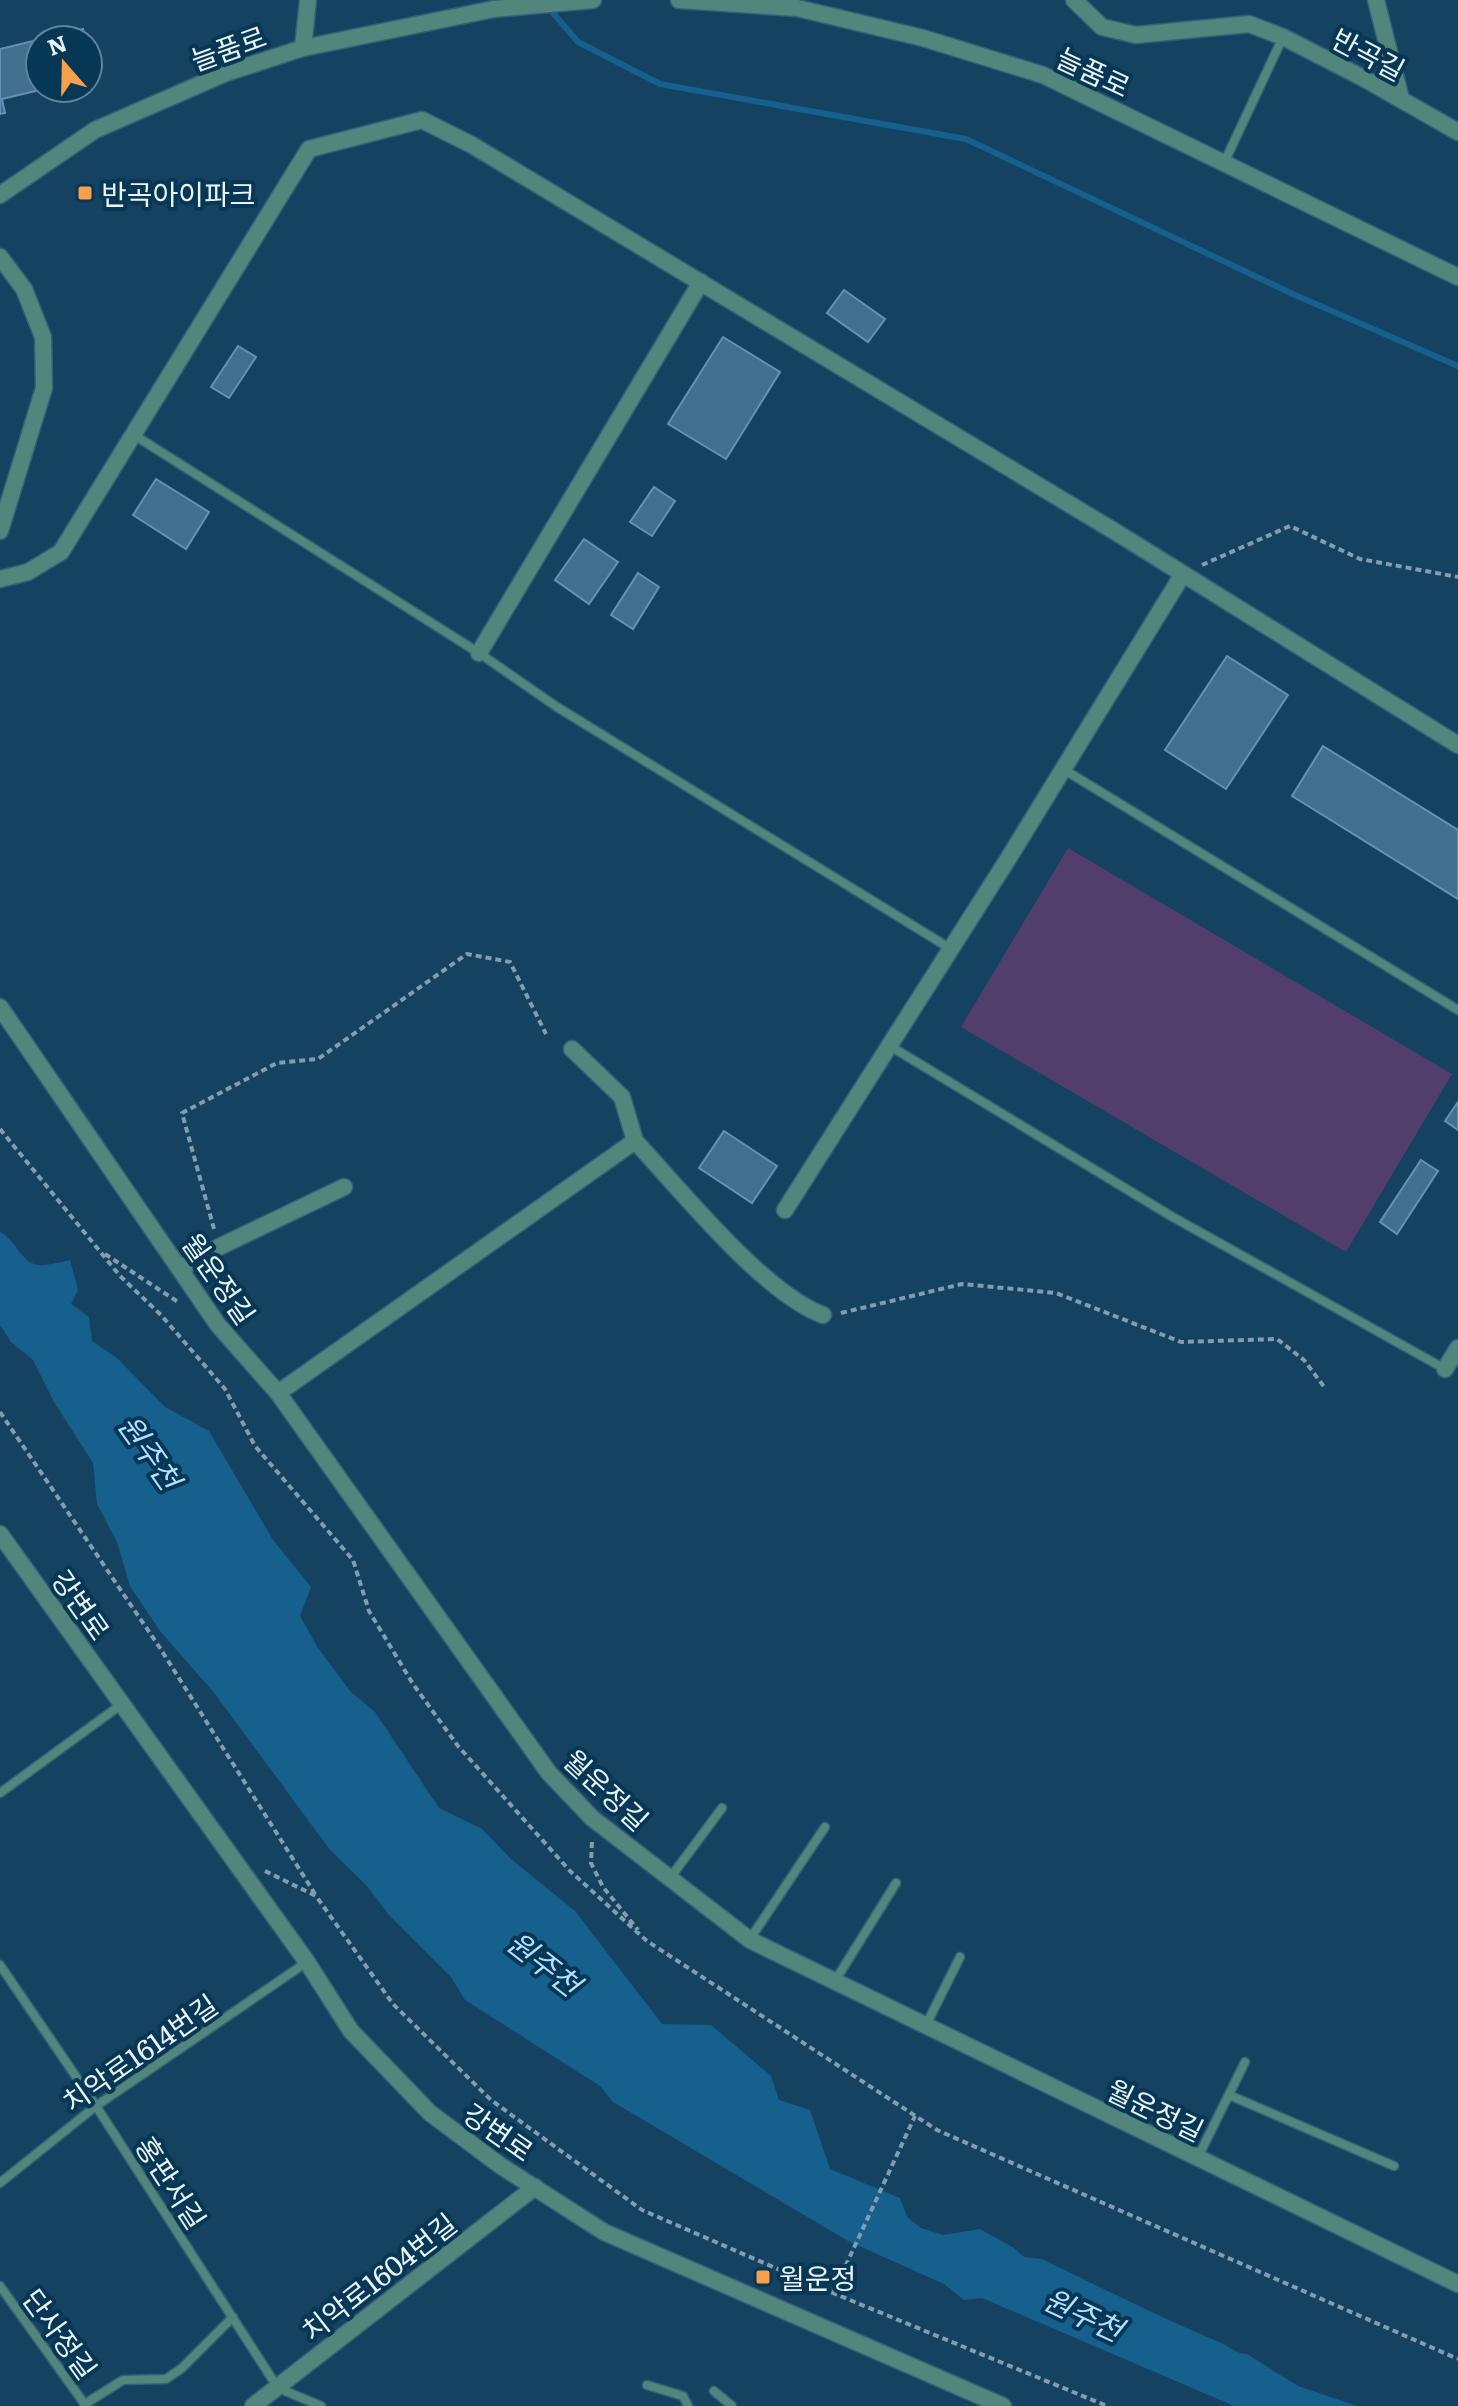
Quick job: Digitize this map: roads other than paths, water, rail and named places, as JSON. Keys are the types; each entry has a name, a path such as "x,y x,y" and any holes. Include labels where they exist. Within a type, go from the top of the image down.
{"street":[{"path":"303,48 308,0"},
{"name":"늘품로","path":"0,195 95,130 226,73 303,48 494,9 593,0"},
{"name":"늘품로","path":"679,0 797,8 923,38 1043,75 1458,277"},
{"name":"반곡길","path":"1074,0 1102,27 1136,35 1249,24 1283,37 1458,132"},
{"path":"1376,0 1401,99"},
{"path":"0,579 28,572 61,552 309,149 422,120 472,145 701,282 1458,745"},
{"path":"0,257 24,289 43,337 44,388 0,531"},
{"path":"479,653 701,282"},
{"path":"785,1210 1183,574"},
{"name":"월운정길","path":"0,1007 218,1325 278,1393 549,1773 592,1818 750,1940 1458,2284"},
{"path":"572,1049 622,1097 635,1141 773,1283 804,1308 823,1315"},
{"path":"278,1393 635,1141"},
{"path":"181,1268 344,1187"},
{"path":"1445,1369 1458,1348"},
{"name":"강변로","path":"0,1534 307,1962 351,2031 430,2113 501,2166 604,2232 1003,2406"},
{"name":"치악로1604번길","path":"253,2406 535,2187"}],"lane":[{"path":"1224,163 1283,37"},
{"path":"134,435 479,653 557,707 951,949"},
{"path":"1063,769 1458,1010"},
{"path":"889,1045 1171,1216 1445,1369"},
{"path":"0,1793 122,1704"},
{"path":"669,1879 722,1808"},
{"path":"750,1940 825,1827"},
{"path":"835,1981 896,1883"},
{"path":"926,2026 960,1957"},
{"name":"치악로1614번길","path":"0,2183 96,2106 307,1962"},
{"name":"홍판서길","path":"0,1965 96,2106 278,2388"},
{"path":"1198,2158 1245,2062"},
{"path":"1229,2095 1394,2166"},
{"name":"단사정길","path":"0,2286 85,2405"},
{"path":"85,2405 123,2380 166,2379 182,2368 233,2317"},
{"path":"647,2385 683,2396 688,2406"},
{"path":"278,2388 321,2406"},
{"path":"714,2391 732,2406"}],"water":[{"name":"원주천","path":"0,1232 32,1263 45,1265 70,1260 78,1290 71,1304 89,1317 92,1341 117,1358 165,1407 209,1431 273,1540 311,1587 300,1616 318,1648 350,1691 375,1712 439,1808 482,1829 511,1859 575,1911 662,2024 711,2025 771,2076 779,2100 810,2110 830,2169 900,2198 907,2217 921,2228 943,2235 980,2229 1024,2257 1042,2259 1247,2354 1298,2386 1357,2406 1234,2406 982,2298 964,2300 944,2284 848,2241 613,2102 600,2086 465,2000 451,1977 330,1850 215,1694 160,1631 130,1586 117,1542 97,1504 93,1463 54,1402 33,1360 11,1342 0,1325"}],"waterway":[{"path":"547,6 578,42 660,84 966,139 1295,295 1458,366"}],"place":[{"name":"반곡아이파크","path":"85,193"},
{"name":"월운정","path":"763,2277"}]}
